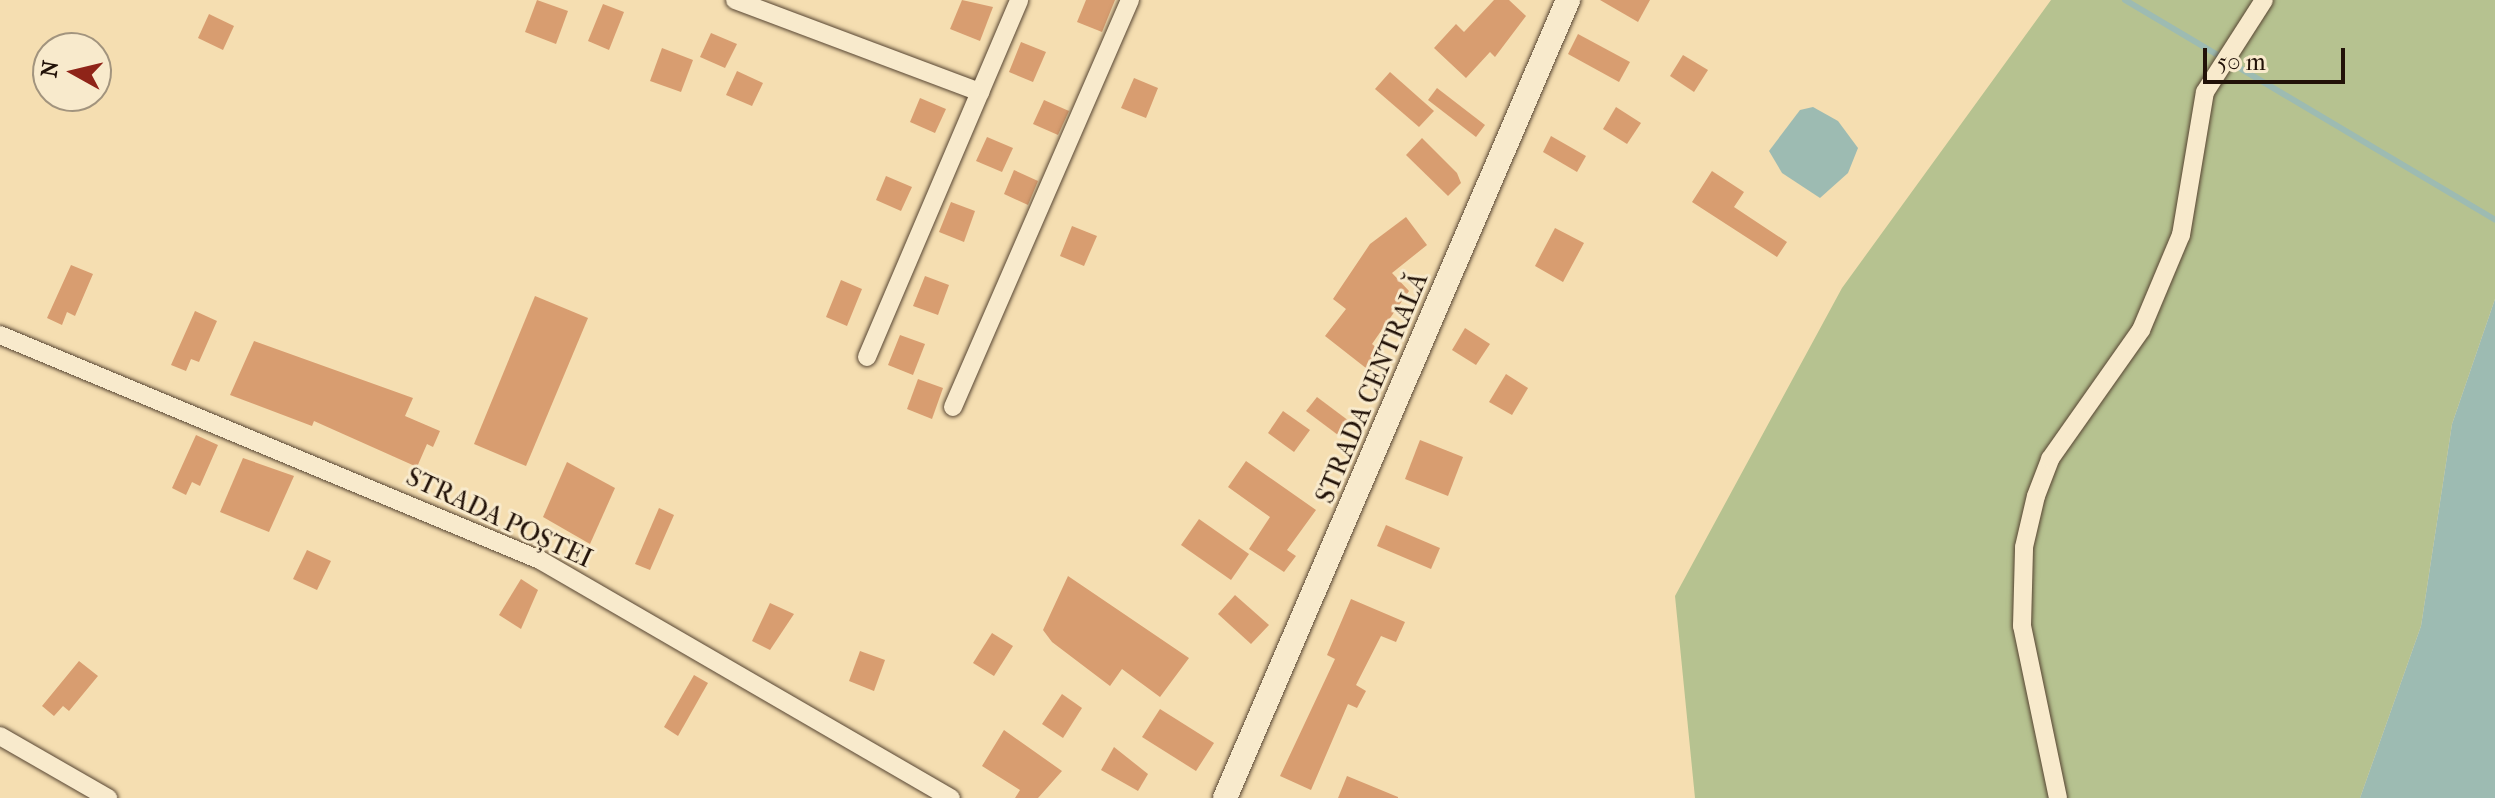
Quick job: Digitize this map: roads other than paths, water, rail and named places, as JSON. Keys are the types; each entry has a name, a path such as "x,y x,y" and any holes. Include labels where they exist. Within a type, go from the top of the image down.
{"main road":[{"name":"STRADA CENTRALĂ","path":"1225,798 1568,0"}],"street":[{"path":"735,0 980,92"},
{"path":"867,357 1019,0"},
{"path":"953,407 1130,0"},
{"path":"2058,798 2022,626 2030,522 2050,459 2141,330 2165,277 2181,235 2193,133 2217,70 2264,0"},
{"name":"STRADA POȘTEI","path":"0,335 540,560 951,798"},
{"path":"0,736 108,798"}],"water":[{"path":"1813,107 1838,121 1858,148 1848,173 1820,198 1782,173 1769,151 1800,110"},
{"path":"2495,299 2495,798 2360,798 2421,626 2452,424"}],"waterway":[{"path":"2125,0 2495,220"}]}
